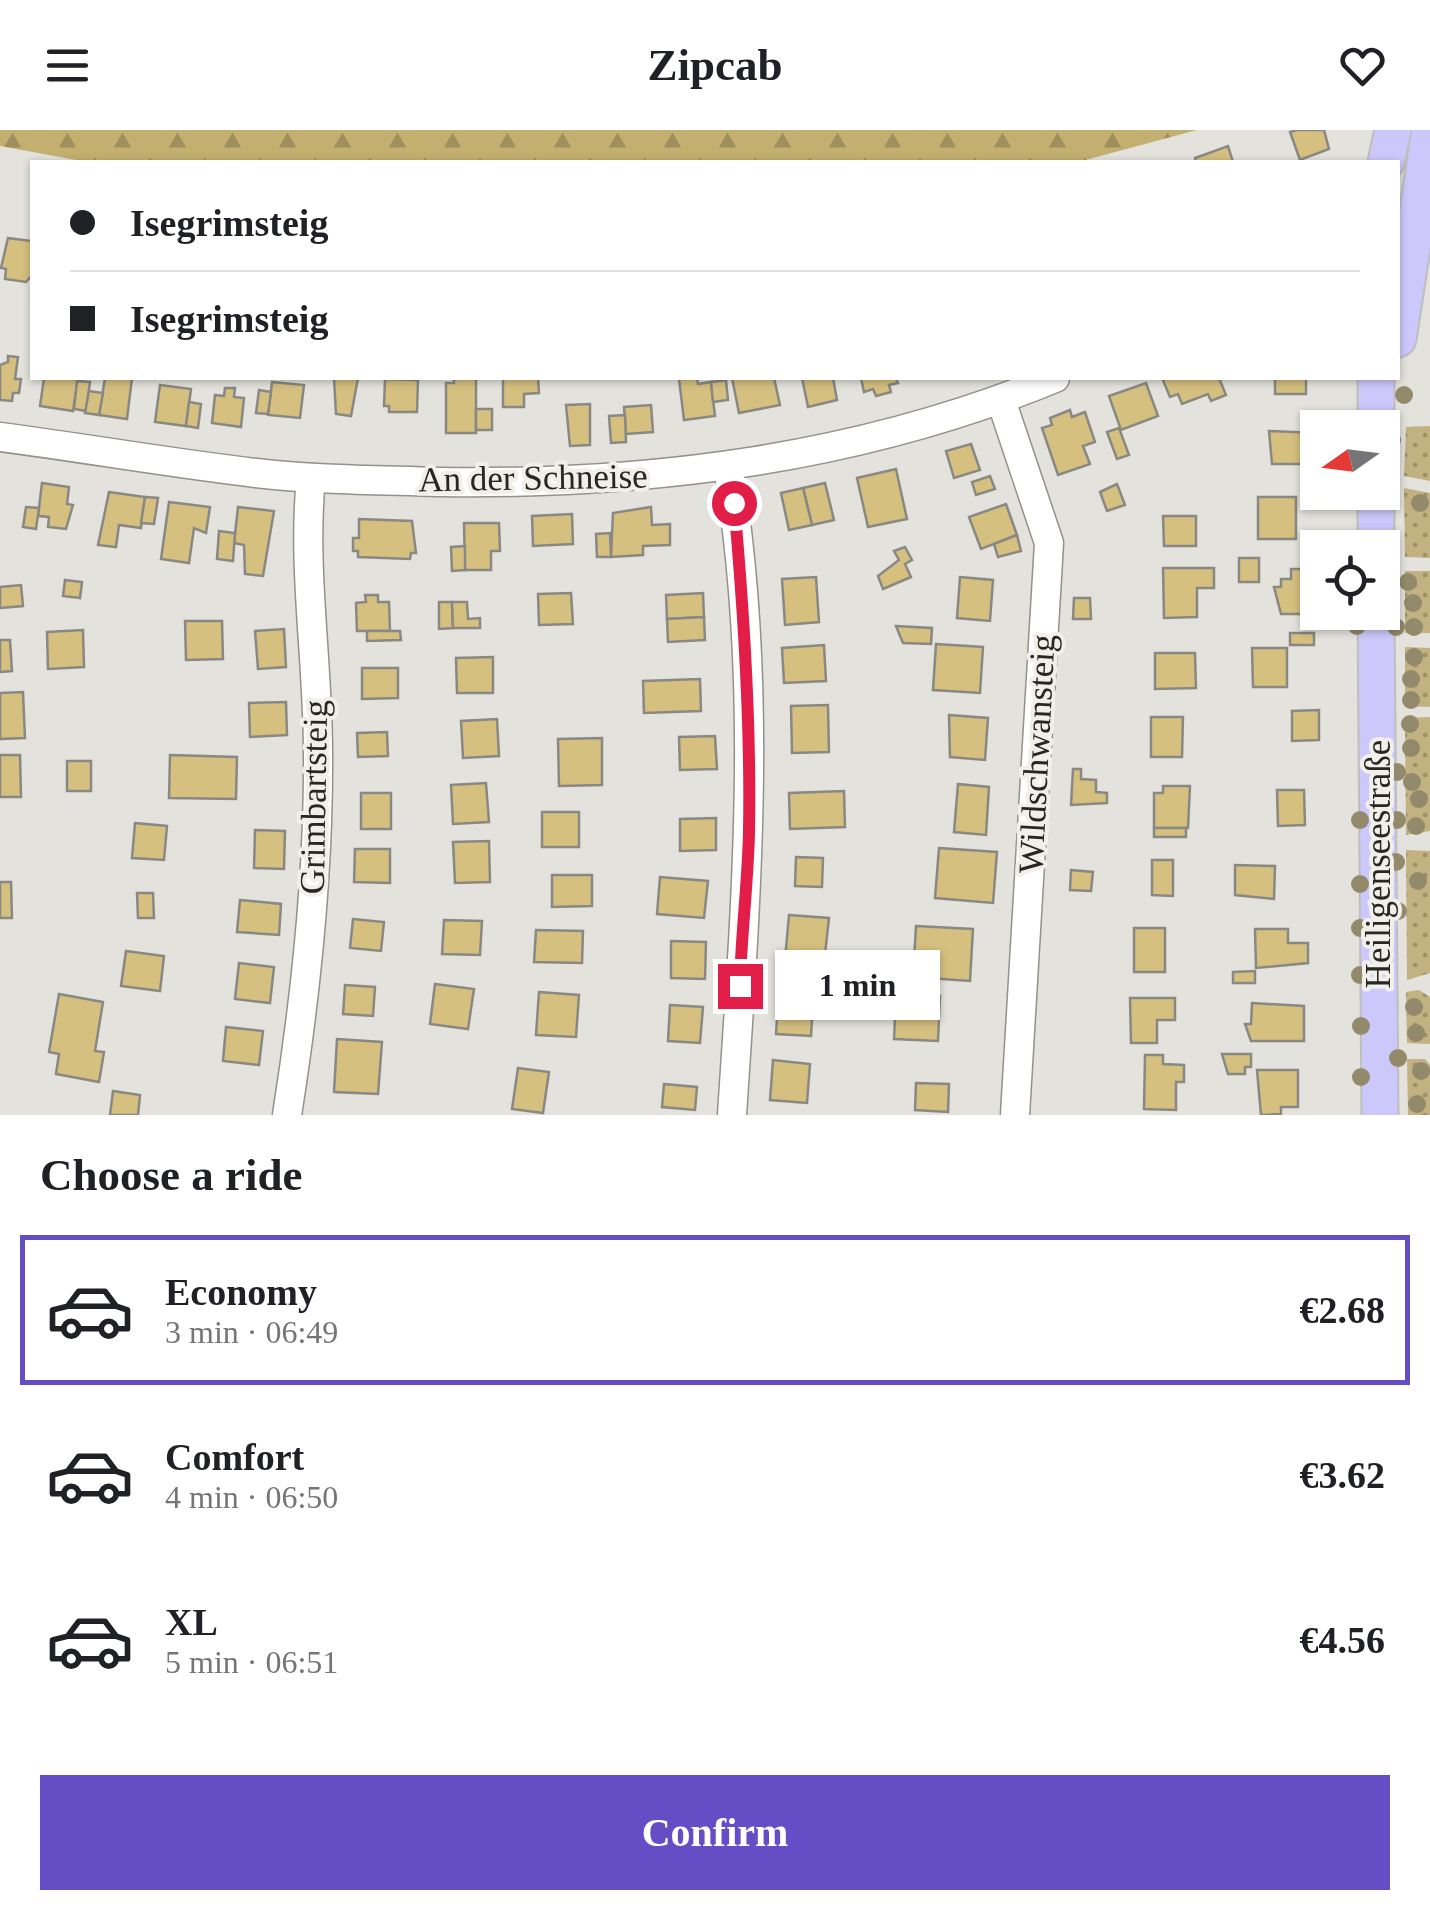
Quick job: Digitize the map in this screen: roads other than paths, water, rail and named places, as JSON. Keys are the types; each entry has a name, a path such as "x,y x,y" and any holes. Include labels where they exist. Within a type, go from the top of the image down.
{"main road":[{"path":"1386,160 1393,130"},
{"path":"1400,314 1416,194 1430,130"},
{"path":"1376,380 1376,410"},
{"path":"1379,410 1386,380"},
{"name":"Heiligenseestraße","path":"1376,630 1380,1115"}],"street":[{"name":"An der Schneise","path":"0,437 310,478 540,483 728,468 874,436 1001,400 1050,380"},
{"name":"Wildschwansteig","path":"1001,400 1046,524 1049,543 1015,1115"},
{"path":"728,468 746,635 749,772 732,1115"},
{"name":"Grimbartsteig","path":"286,1115 303,1012 316,846 318,754 310,478"}]}
